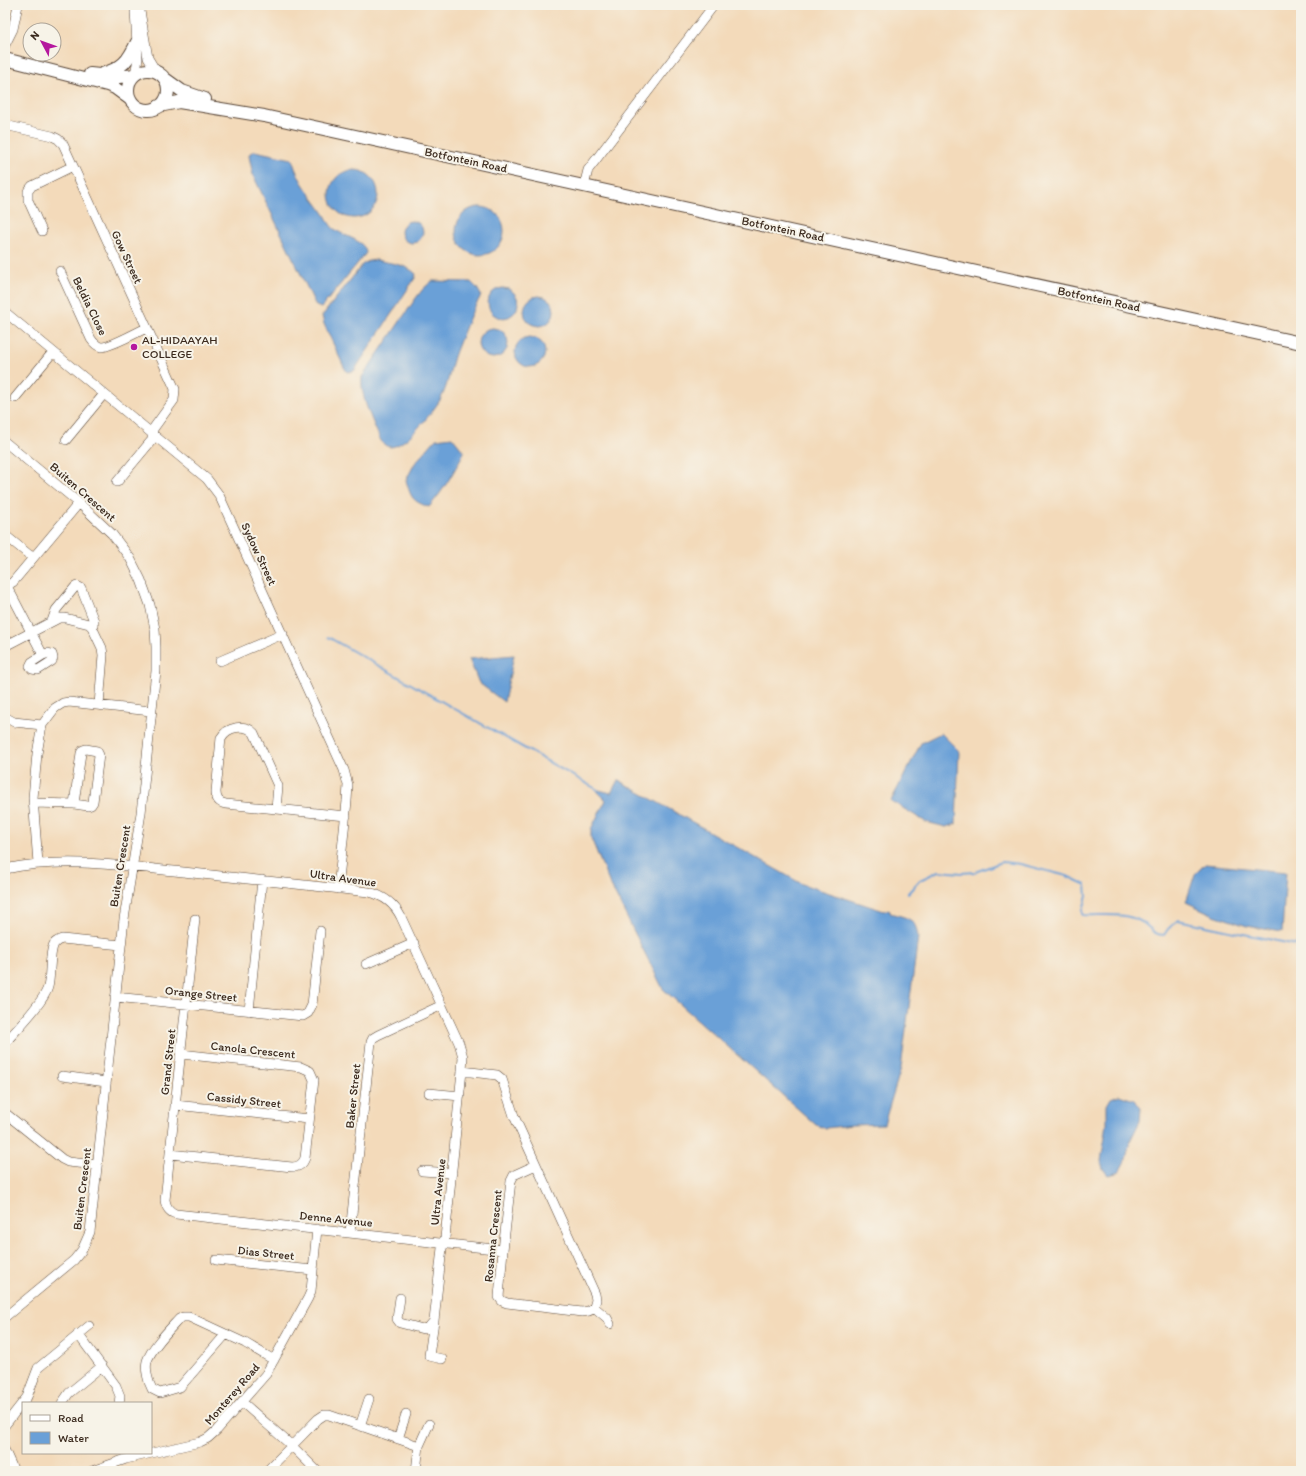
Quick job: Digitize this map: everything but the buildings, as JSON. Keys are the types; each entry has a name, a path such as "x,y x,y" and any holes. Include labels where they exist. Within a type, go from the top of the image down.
{"main road":[{"path":"99,76 112,72 124,64 132,54 137,42"},
{"path":"5,59 107,85 115,88 138,107 148,110 159,106 165,100 168,91 168,87 162,76 146,70 135,75 118,78 99,76 32,63 26,64"},
{"path":"130,99 128,89 131,79 135,75"},
{"name":"Botfontein Road","path":"162,76 175,87 190,95 251,111 264,116"},
{"name":"Botfontein Road","path":"159,106 179,102 264,116 1301,343"}],"street":[{"path":"5,45 13,29 18,5"},
{"path":"134,5 138,59 135,75"},
{"path":"139,5 148,58 154,68 162,76"},
{"path":"584,186 588,170 714,5"},
{"name":"Gow Street","path":"5,125 52,136 63,144 173,385 175,393 172,404 153,429 152,434"},
{"path":"42,231 28,200 28,191 32,186 72,166"},
{"name":"Beldia Close","path":"60,271 91,339 96,345 101,347 108,346 146,328"},
{"name":"Sydow Street","path":"5,312 207,479 216,490 344,770 348,785 338,889"},
{"path":"15,398 53,352"},
{"path":"66,440 104,394"},
{"path":"117,482 152,440 152,434"},
{"name":"Buiten Crescent","path":"5,442 100,521 121,545 130,558 146,593 155,629 156,647 152,711 141,812 121,945 91,1225 88,1238 82,1250 69,1264 5,1317"},
{"path":"43,655 32,632 6,587 13,582 79,503"},
{"path":"5,535 33,558"},
{"path":"52,622 56,610 75,587 79,586 94,621 92,627"},
{"path":"5,646 63,618 86,622 92,627 103,653 98,705"},
{"path":"220,661 283,634"},
{"path":"38,863 33,803 37,754 42,726 55,708 63,703 69,702 152,711"},
{"path":"5,717 14,722 42,726"},
{"path":"276,809 278,786 254,733 248,728 242,727 224,732 221,738 216,792 217,798 220,802 226,804 276,809 346,816"},
{"path":"33,803 74,804 88,806 92,804 99,755 97,751 86,749 82,751 74,804"},
{"name":"Ultra Avenue","path":"5,867 38,863 88,863 369,892 386,899 399,912 461,1048 463,1057 452,1173 429,1356 442,1359"},
{"name":"Orange Street","path":"115,997 249,1011 262,880"},
{"name":"Grand Street","path":"168,1208 165,1200 195,919"},
{"path":"249,1011 300,1017 308,1013 312,1005 320,931"},
{"path":"5,1043 41,1001 47,991 53,946 57,941 62,939 121,945"},
{"path":"366,964 414,943"},
{"name":"Baker Street","path":"350,1232 371,1042 373,1038 378,1035 442,1005"},
{"name":"Canola Crescent","path":"170,1154 295,1167 302,1163 305,1158 314,1080 312,1073 301,1067 181,1054"},
{"path":"462,1071 497,1075 502,1079 512,1112 595,1294 596,1300 594,1307 607,1318 610,1324"},
{"path":"62,1076 106,1082"},
{"path":"429,1094 460,1096"},
{"name":"Cassidy Street","path":"176,1105 309,1119"},
{"path":"5,1113 62,1159 68,1162 97,1165"},
{"name":"Rosanna Crescent","path":"536,1165 516,1173 511,1178 499,1294 502,1301 507,1303 582,1312 589,1311 594,1307"},
{"path":"422,1171 452,1173"},
{"name":"Denne Avenue","path":"168,1208 176,1214 503,1250"},
{"name":"Monterey Road","path":"152,1453 204,1440 213,1435 262,1379 274,1360 311,1290 317,1229"},
{"name":"Dias Street","path":"216,1260 313,1270"},
{"path":"400,1298 397,1319 400,1323 423,1329 429,1327 434,1320"},
{"path":"226,1334 180,1387 160,1393 152,1389 147,1371 147,1361 156,1346 179,1319 183,1317 189,1317 245,1342 274,1360"},
{"path":"23,1402 27,1397 38,1368 89,1326"},
{"path":"78,1334 116,1386 120,1396 119,1402"},
{"path":"63,1402 69,1393 102,1366"},
{"path":"360,1426 369,1400"},
{"path":"242,1402 292,1446 317,1471"},
{"path":"5,1425 22,1403"},
{"path":"398,1439 406,1414"},
{"path":"267,1471 318,1419 324,1415 329,1415 419,1446"},
{"path":"416,1471 419,1446 429,1424"},
{"path":"5,1451 10,1469"},
{"name":"Monterey Road","path":"92,1471 126,1459 147,1454"}],"water":[{"path":"255,151 292,159 298,175 306,189 334,229 354,239 365,249 366,253 321,308 316,306 253,175 249,156 250,153"},
{"path":"354,170 363,172 371,177 376,185 378,194 376,203 371,211 363,216 354,218 345,216 337,211 332,203 330,194 332,185 337,177 345,172"},
{"path":"475,207 485,207 497,214 504,226 504,236 497,248 485,255 475,255 467,251 460,244 456,236 456,226 460,218 467,211"},
{"path":"412,221 420,224 423,232 420,240 412,243 404,240 401,232 404,224"},
{"path":"376,260 397,264 407,268 416,274 415,278 354,371 347,372 324,324 322,316 363,264"},
{"path":"432,281 471,282 481,295 471,314 458,346 440,400 416,431 407,439 391,447 382,443 371,419 364,398 362,377 416,298"},
{"path":"503,288 509,289 517,297 517,309 509,317 503,318 497,317 489,309 488,303 489,297 497,289"},
{"path":"539,296 545,297 553,305 553,317 545,325 539,326 533,325 525,317 524,311 525,305 533,297"},
{"path":"493,328 499,329 507,337 507,349 499,357 493,358 487,357 479,349 478,343 479,337 487,329"},
{"path":"530,337 536,338 544,346 544,358 536,366 530,367 524,366 516,358 515,352 516,346 524,338"},
{"path":"452,437 464,452 448,481 429,507 419,503 411,495 406,480 415,463 436,439"},
{"path":"514,655 504,702 479,683 469,659"},
{"path":"941,733 959,751 956,824 946,827 926,822 891,801 921,743"},
{"path":"618,780 802,884 884,911 889,909 890,913 909,919 912,922 917,930 918,937 901,1068 884,1124 852,1125 826,1128 816,1125 663,989 609,882 591,838 591,829 606,800 597,791 599,790 611,793"},
{"path":"1205,864 1286,872 1282,932 1247,926 1214,915 1186,902 1195,874"},
{"path":"1119,1095 1134,1100 1141,1107 1140,1121 1130,1141 1126,1159 1119,1172 1108,1175 1103,1169 1101,1161 1107,1124 1107,1105 1111,1098"}],"waterway":[{"path":"328,637 598,790"},
{"path":"908,893 920,880 939,871 962,873 975,872 1002,862 1020,864 1067,876 1086,885 1087,896 1083,915 1127,916 1147,925 1156,934 1160,935 1164,935 1178,920 1301,946"}],"place":[{"name":"AL-HIDAAYAH COLLEGE","path":"134,347"}]}
